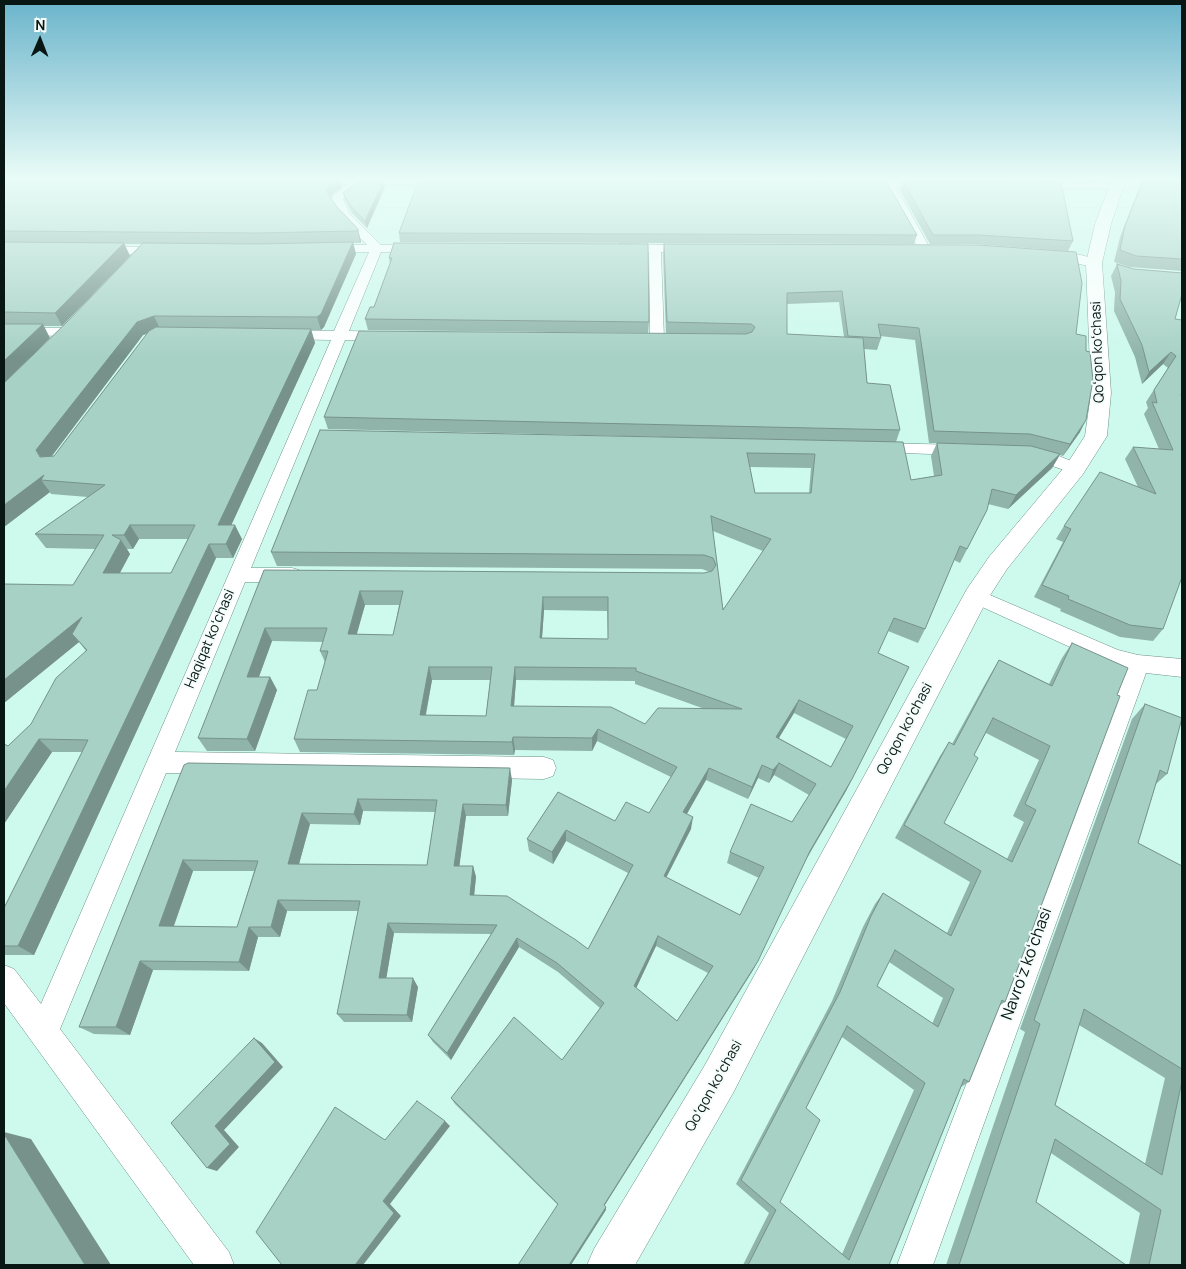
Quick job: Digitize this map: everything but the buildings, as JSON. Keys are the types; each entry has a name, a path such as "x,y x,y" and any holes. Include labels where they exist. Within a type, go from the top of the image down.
{"main road":[{"name":"Qoʻqon koʻchasi","path":"610,1265 719,1079 976,596 998,563 1049,498 1075,469 1096,436 1101,393 1103,238"}],"street":[{"path":"368,238 377,248"},
{"path":"919,238 925,250"},
{"name":"Haqiqat koʻchasi","path":"44,1031 237,575 307,437 339,335 377,248"},
{"path":"309,250 436,248"},
{"path":"606,248 705,249"},
{"path":"655,248 657,339"},
{"path":"88,250 173,251"},
{"path":"131,264 144,251"},
{"path":"1036,253 1065,256 1103,266"},
{"path":"4,331 70,329 53,346"},
{"path":"271,335 399,336"},
{"path":"864,448 983,450"},
{"path":"1009,451 1053,460 1075,469"},
{"path":"237,575 306,575"},
{"path":"976,596 1113,657 1138,664 1182,668"},
{"name":"Navroʻz koʻchasi","path":"915,1265 1138,664"},
{"path":"157,762 544,768"},
{"path":"4,979 216,1265"}]}
